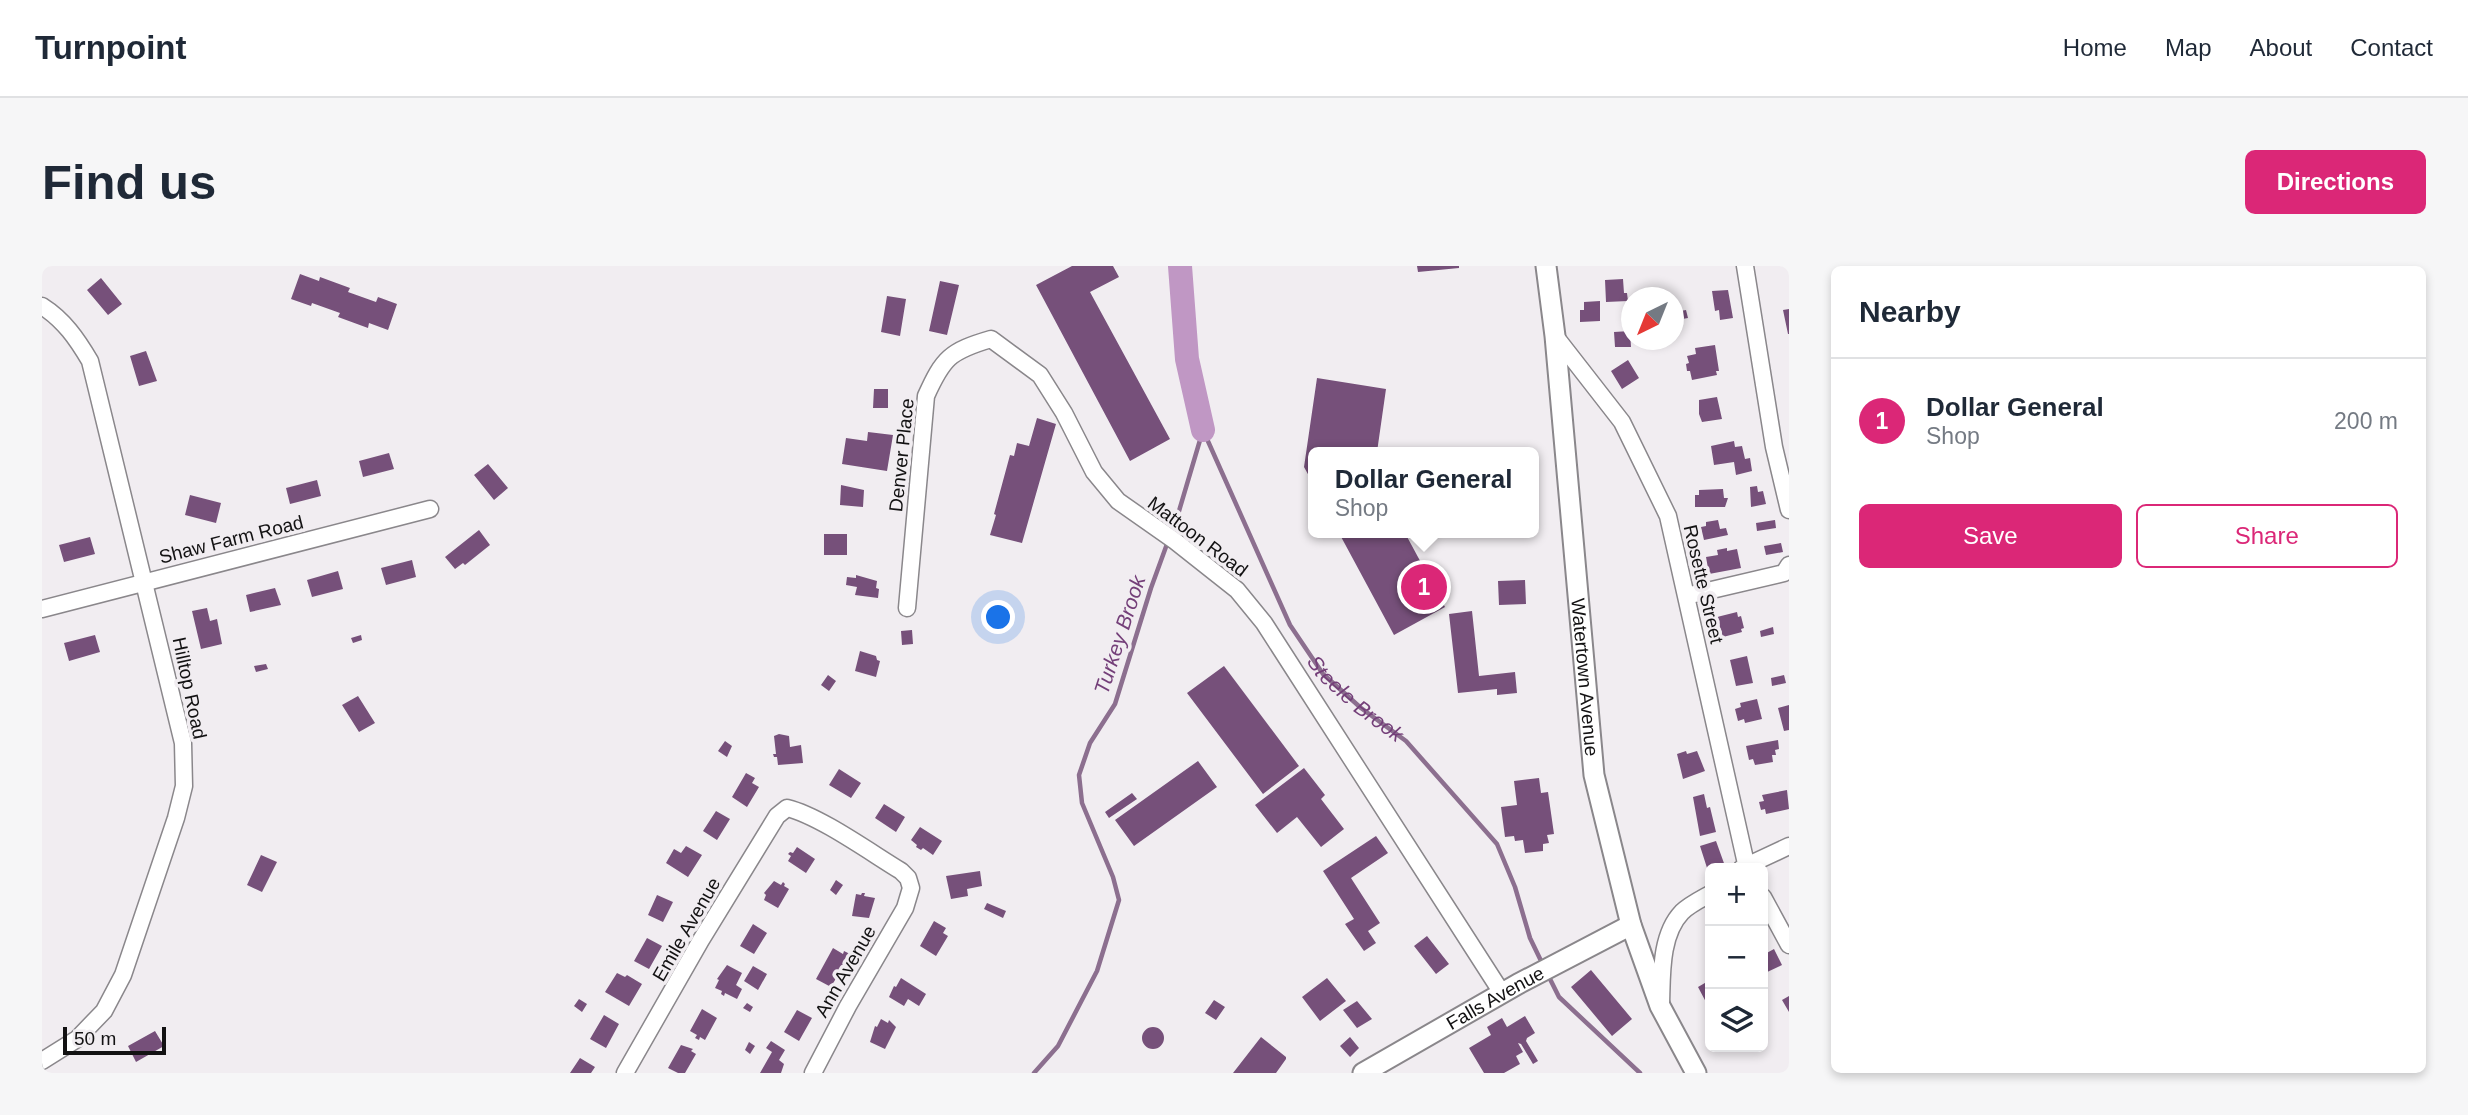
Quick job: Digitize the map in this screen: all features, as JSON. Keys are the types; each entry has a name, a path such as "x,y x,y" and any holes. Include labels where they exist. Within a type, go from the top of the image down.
{"main road":[{"name":"Watertown Avenue","path":"1546,266 1555,336 1594,775 1631,925 1660,1006 1696,1073"},
{"name":"Falls Avenue","path":"1363,1073 1510,989 1631,925"}],"street":[{"path":"1745,266 1774,447 1789,510"},
{"name":"Hilltop Road","path":"42,306 56,315 90,361 183,743 184,786 176,818 123,975 104,1012 77,1039 42,1060"},
{"name":"Rosette Street","path":"1555,336 1622,422 1668,516 1744,863"},
{"name":"Mattoon Road","path":"991,339 1040,376 1064,413 1094,472 1118,501 1237,590 1264,623 1510,989"},
{"name":"Denver Place","path":"907,608 926,397 939,368 963,348 991,339"},
{"name":"Shaw Farm Road","path":"42,609 430,509"},
{"path":"1686,596 1784,573 1789,565"},
{"name":"Ann Avenue","path":"787,808 852,841 901,871 908,878 911,888 905,908 813,1073"},
{"name":"Emile Avenue","path":"625,1073 720,909 778,817 787,808"},
{"path":"1753,863 1789,846"},
{"path":"1660,1006 1669,933 1682,912 1705,897"},
{"path":"1768,906 1789,945"}],"building":[{"path":"1072,266 1113,266 1119,277 1090,292 1170,439 1130,461 1036,285"},
{"path":"1417,266 1459,266 1459,268 1418,272"},
{"path":"300,274 319,281 320,277 350,288 348,292 376,302 378,297 397,304 388,330 369,323 368,328 338,317 340,313 291,299"},
{"path":"101,278 122,304 108,315 87,290"},
{"path":"1623,279 1621,301 1606,302 1605,280"},
{"path":"940,281 959,285 947,335 929,331"},
{"path":"1728,290 1733,318 1720,320 1719,310 1715,311 1712,291"},
{"path":"887,296 906,299 900,336 881,332"},
{"path":"1600,301 1600,321 1580,322 1580,310 1584,310 1584,302"},
{"path":"1789,309 1789,334 1788,334 1783,310"},
{"path":"1614,332 1621,332 1621,347 1615,347"},
{"path":"1715,345 1719,371 1716,371 1717,375 1692,380 1690,371 1687,371 1687,356 1696,354 1695,348"},
{"path":"146,351 157,381 139,386 130,356"},
{"path":"1628,360 1639,378 1622,389 1611,371"},
{"path":"1317,378 1386,389 1378,447 1308,447 1308,474 1304,467"},
{"path":"874,389 888,389 888,408 873,408"},
{"path":"1717,397 1722,419 1702,422 1699,400"},
{"path":"1037,418 1056,424 1022,543 990,535 1010,455 1014,456 1017,443 1029,446"},
{"path":"868,432 893,435 887,471 842,464 846,438 867,441"},
{"path":"1734,441 1735,447 1742,446 1745,459 1750,458 1752,471 1736,475 1734,462 1714,465 1711,446"},
{"path":"389,453 394,469 363,477 359,461"},
{"path":"488,464 508,488 494,500 474,475"},
{"path":"317,480 321,496 290,504 286,488"},
{"path":"841,485 864,490 863,507 840,505"},
{"path":"1757,486 1758,492 1763,491 1766,504 1751,507 1750,487"},
{"path":"1723,489 1724,498 1728,498 1725,507 1695,507 1695,495 1699,495 1699,490"},
{"path":"190,495 221,503 216,523 185,515"},
{"path":"1718,520 1720,529 1726,528 1728,535 1704,540 1701,527 1706,526 1706,522"},
{"path":"1775,520 1776,528 1757,531 1756,523"},
{"path":"479,530 490,545 465,565 463,563 455,569 445,557"},
{"path":"824,534 847,534 847,555 824,555"},
{"path":"90,537 95,554 64,562 59,545"},
{"path":"1342,538 1408,538 1445,607 1394,635"},
{"path":"1781,543 1783,552 1766,555 1764,546"},
{"path":"1727,548 1727,551 1737,549 1741,568 1709,574 1706,557 1718,555 1717,550"},
{"path":"412,560 416,577 386,585 381,568"},
{"path":"338,571 343,589 312,597 307,580"},
{"path":"856,575 877,581 878,598 855,595 857,587 846,585 847,577 856,578"},
{"path":"1525,580 1526,604 1499,605 1498,581"},
{"path":"275,588 281,605 250,612 246,595"},
{"path":"207,608 210,621 217,619 222,644 201,649 192,611"},
{"path":"1472,611 1479,676 1515,672 1517,693 1497,695 1497,689 1458,693 1449,614"},
{"path":"1737,612 1744,628 1741,629 1742,632 1723,637 1717,617"},
{"path":"1773,627 1774,634 1761,637 1760,631"},
{"path":"912,630 913,644 902,645 901,631"},
{"path":"95,635 100,652 69,661 64,643"},
{"path":"361,635 362,640 353,643 351,638"},
{"path":"860,651 876,656 880,661 876,677 855,671"},
{"path":"1747,656 1753,683 1736,686 1730,660"},
{"path":"266,664 268,669 256,672 254,666"},
{"path":"1224,666 1299,766 1263,794 1187,693"},
{"path":"828,675 836,681 829,691 821,685"},
{"path":"1784,675 1786,683 1772,686 1771,678"},
{"path":"358,696 375,723 359,732 342,705"},
{"path":"1757,699 1762,719 1745,723 1744,719 1738,721 1735,709 1741,707 1740,703"},
{"path":"1789,705 1789,730 1784,731 1778,708"},
{"path":"774,736 789,736 790,747 801,745 803,763 778,765 777,757 773,754 776,754"},
{"path":"1778,740 1779,749 1775,750 1776,755 1772,755 1773,762 1755,765 1753,759 1749,760 1746,746"},
{"path":"725,741 732,746 727,757 718,751"},
{"path":"1686,751 1687,754 1697,751 1705,771 1683,779 1677,754"},
{"path":"1198,761 1217,787 1134,846 1115,820"},
{"path":"1304,768 1325,795 1321,799 1344,829 1321,847 1297,817 1277,833 1255,805"},
{"path":"839,769 861,783 851,798 829,785"},
{"path":"746,773 755,778 752,783 759,787 747,807 732,797"},
{"path":"1539,778 1541,793 1548,792 1554,834 1547,835 1549,843 1543,844 1543,851 1525,853 1523,840 1515,841 1514,836 1505,837 1501,807 1517,805 1514,781"},
{"path":"1787,790 1789,809 1766,814 1765,809 1761,810 1759,802 1764,801 1762,795"},
{"path":"1132,793 1137,799 1109,818 1105,812"},
{"path":"1704,794 1716,832 1700,836 1693,797"},
{"path":"884,804 905,817 896,832 875,818"},
{"path":"716,811 730,819 717,840 703,831"},
{"path":"920,827 942,841 933,855 916,847 911,840"},
{"path":"1376,836 1388,853 1351,878 1380,923 1368,931 1376,943 1364,951 1345,924 1354,919 1323,871"},
{"path":"1716,841 1724,863 1705,863 1700,846"},
{"path":"686,846 702,855 688,877 666,863 674,849 681,853"},
{"path":"797,847 815,859 806,873 788,861 791,856 788,854 793,853"},
{"path":"261,855 277,862 262,892 247,885"},
{"path":"980,871 982,886 967,889 968,896 951,899 946,876"},
{"path":"836,880 843,885 836,895 830,890"},
{"path":"774,881 781,885 783,882 789,889 778,908 764,900 764,893"},
{"path":"862,893 875,898 869,918 852,916 856,894"},
{"path":"657,895 673,902 663,922 648,915"},
{"path":"987,903 1006,911 1003,918 984,909"},
{"path":"934,921 946,928 943,933 948,936 936,956 920,946"},
{"path":"753,924 767,933 754,954 740,946"},
{"path":"1427,936 1449,964 1436,974 1414,946"},
{"path":"647,938 662,946 649,969 634,961"},
{"path":"833,948 843,954 844,951 850,954 831,987 816,979"},
{"path":"1774,949 1782,965 1768,972 1768,952"},
{"path":"727,965 742,973 736,985 742,989 737,999 725,993 724,996 722,991 715,988 719,980 717,979"},
{"path":"753,966 767,974 758,990 744,981"},
{"path":"1591,970 1632,1019 1612,1036 1571,987"},
{"path":"617,973 625,977 627,975 642,984 629,1006 605,992"},
{"path":"901,978 926,994 919,1006 908,999 904,1006 889,997"},
{"path":"1327,978 1346,1001 1320,1021 1302,997"},
{"path":"1705,983 1705,1000 1698,987"},
{"path":"1789,996 1789,1012 1782,1000"},
{"path":"579,999 587,1004 582,1012 574,1006"},
{"path":"1214,1000 1225,1007 1216,1020 1205,1013"},
{"path":"1357,1001 1372,1019 1357,1028 1343,1010"},
{"path":"747,1003 753,1007 750,1012 743,1008"},
{"path":"702,1009 717,1018 705,1040 700,1037 699,1040 695,1038 697,1035 690,1031"},
{"path":"797,1010 812,1018 799,1041 784,1032"},
{"path":"604,1015 619,1024 606,1048 590,1039"},
{"path":"1525,1016 1535,1033 1526,1041 1538,1061 1533,1064 1518,1043 1523,1052 1516,1056 1520,1064 1504,1073 1484,1073 1469,1048 1491,1035 1487,1027 1502,1018 1507,1027"},
{"path":"881,1019 888,1023 889,1020 896,1027 885,1049 870,1042 875,1026 877,1027"},
{"path":"1153,1027 1161,1030 1164,1038 1161,1046 1153,1049 1145,1046 1142,1038 1145,1030"},
{"path":"155,1031 164,1046 136,1062 128,1046"},
{"path":"1261,1037 1286,1057 1276,1073 1233,1073"},
{"path":"1350,1037 1359,1048 1350,1057 1340,1046"},
{"path":"771,1041 785,1050 779,1060 784,1064 781,1073 760,1073 772,1052 766,1048"},
{"path":"749,1042 755,1046 750,1054 745,1050"},
{"path":"681,1045 693,1049 691,1051 696,1054 685,1073 668,1068"},
{"path":"580,1058 595,1067 591,1073 570,1073"}],"waterway":[{"name":"Steele Brook","path":"1180,266 1187,359 1203,430"},
{"name":"Steele Brook","path":"1203,430 1290,625 1323,674 1361,708 1406,741 1497,844 1515,887 1530,938 1543,965"},
{"name":"Turkey Brook","path":"1034,1073 1058,1046 1097,971 1119,900 1113,877 1082,803 1079,775 1090,743 1115,704 1203,430"},
{"name":"Steele Brook","path":"1547,973 1559,997 1640,1073"}],"place":[{"name":"Dollar General","path":"1424,587"}]}
